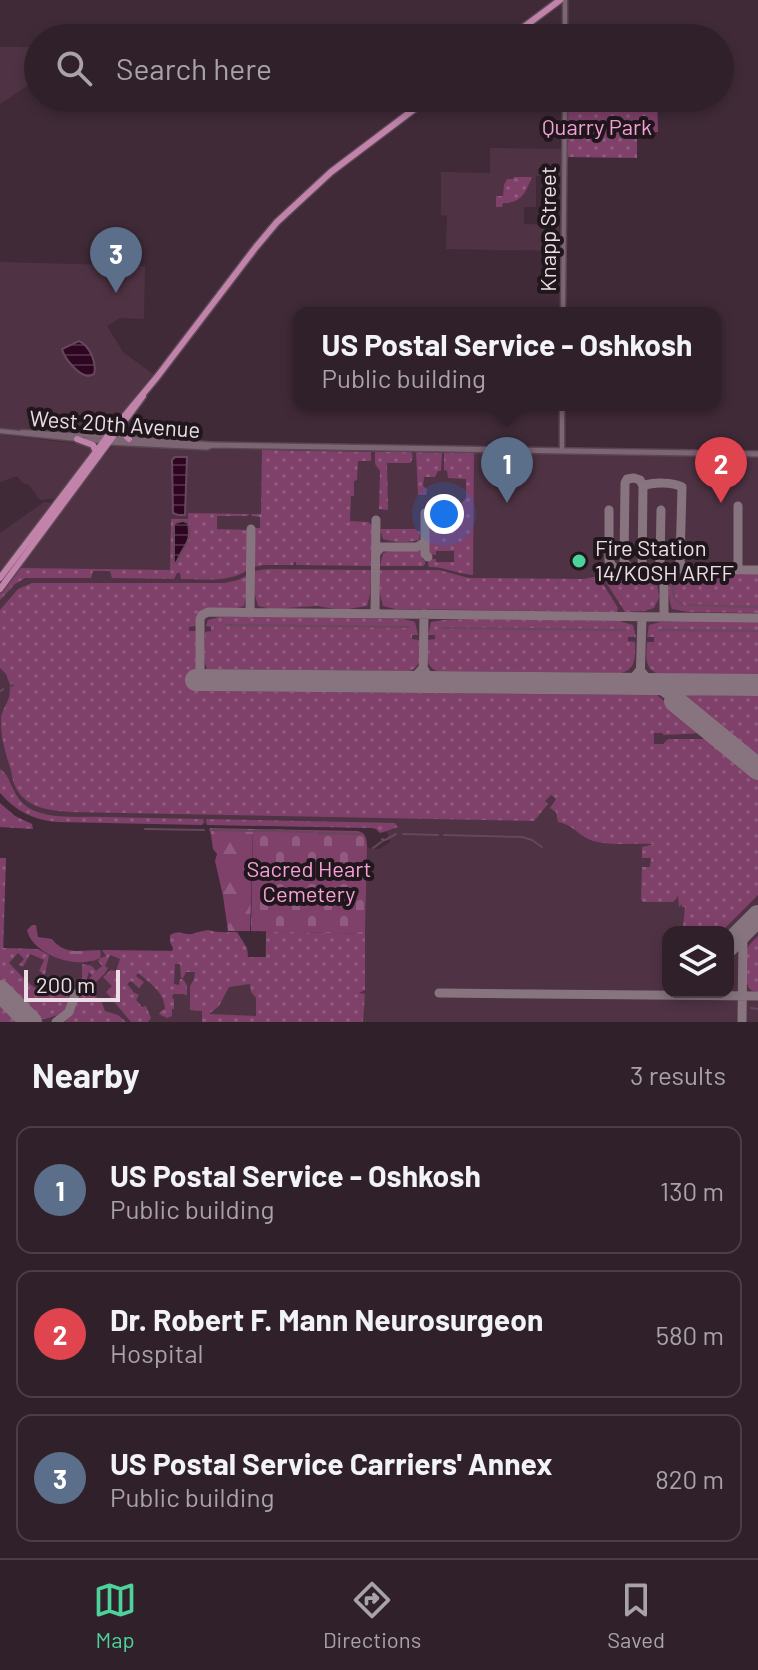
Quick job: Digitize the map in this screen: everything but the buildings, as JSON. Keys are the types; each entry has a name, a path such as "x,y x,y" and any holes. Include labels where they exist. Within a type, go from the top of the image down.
{"main road":[{"path":"529,24 562,0"},
{"path":"0,589 96,452 123,425 256,247 287,212 331,172 410,112"},
{"path":"0,578 145,392"},
{"path":"123,425 122,432 129,439"},
{"path":"77,439 93,445 96,452"},
{"name":"West 20th Avenue","path":"108,440 212,445 758,454"},
{"name":"West 20th Avenue","path":"108,440 173,446 212,445"}],"street":[{"path":"562,0 564,24"},
{"name":"Knapp Street","path":"563,307 565,112"},
{"path":"562,411 562,451"},
{"name":"West 20th Avenue","path":"0,431 108,440"},
{"name":"West 20th Avenue","path":"15,433 108,440"}],"shaded area":[{"path":"0,47 24,47 24,88 0,104"},
{"path":"490,148 561,149 561,176 536,176 536,207 524,207 524,224 559,225 559,251 446,249 447,216 441,215 441,172 490,173"},
{"path":"0,262 145,266 144,319 120,318 107,326 123,352 153,374 102,437 0,428"},
{"path":"79,341 93,360 95,370 90,376 76,369 62,349"},
{"path":"0,435 82,444 91,447 92,451 58,498 40,500 28,484 17,476 0,482"},
{"path":"119,445 758,457 758,1022 0,1022 0,858 6,858 4,948 38,949 61,959 90,963 101,953 100,950 228,951 237,932 247,948 248,957 265,958 266,931 365,934 367,848 379,849 390,842 387,832 380,833 372,828 48,821 20,811 0,793 0,593 112,447"},
{"path":"187,457 185,515 173,513 172,460"},
{"path":"44,502 52,505 0,574 0,533"},
{"path":"183,521 188,523 189,536 176,563 174,525"}],"green space":[{"name":"Quarry Park","path":"565,112 657,112 658,132 637,132 637,158 564,157"},
{"path":"532,177 519,199 496,207 496,196 503,196 507,179"},
{"path":"262,450 371,452 371,461 358,461 350,521 372,525 372,566 296,565 294,562 293,565 254,567 254,528 260,528 260,517 251,514 261,514"},
{"path":"375,452 411,452 412,455 410,463 387,463 388,510 379,509 380,471 375,464"},
{"path":"416,452 442,453 441,471 435,477 424,477 426,495 418,495"},
{"path":"444,453 474,453 473,575 429,567 428,564 429,559 454,562 454,551 428,554 429,512 461,504 466,498 466,479 448,478 444,470"},
{"path":"188,513 249,514 217,516 217,529 249,530 248,570 232,577 216,579 181,579 180,573 174,579 112,578 110,571 93,571 91,578 25,578 0,600 0,593 19,568 170,570 171,519 188,519"},
{"path":"380,529 415,529 420,532 419,540 401,542 383,539"},
{"path":"394,550 422,551 425,564 380,566 383,553"},
{"path":"371,570 367,606 342,610 317,606 271,609 258,606 254,571"},
{"path":"379,570 439,570 469,578 584,579 598,576 618,608 617,612 395,609 383,606"},
{"path":"614,571 645,572 656,576 659,598 654,608 625,612 602,576"},
{"path":"698,572 758,573 758,613 672,609 669,592 673,575"},
{"path":"248,575 244,606 203,610 197,616 196,626 189,627 189,631 196,631 196,691 657,695 703,733 654,733 654,744 663,744 668,739 709,739 758,779 758,895 727,926 683,926 685,907 682,904 679,907 678,896 673,902 641,900 642,867 650,867 651,858 642,858 642,847 654,844 608,843 588,839 558,822 556,812 550,808 556,799 551,795 545,801 548,804 534,821 69,812 45,809 19,793 3,743 1,723 10,687 14,686 12,683 10,685 0,668 0,610 18,589 32,583 224,583"},
{"path":"246,616 404,619 415,622 418,635 412,635 412,639 419,640 419,663 409,671 207,669 204,660 205,632 211,631 211,627 206,626 208,620"},
{"path":"470,619 619,621 633,625 636,637 628,637 628,641 635,642 634,662 630,669 620,673 433,669 426,654 427,640 435,639 435,635 428,635 431,622"},
{"path":"687,621 758,622 758,674 658,674 653,671 646,657 647,642 654,642 654,637 647,637 649,625"},
{"path":"681,696 758,696 758,760"},
{"path":"0,769 23,803 37,812 65,817 203,819 204,822 202,825 40,819 19,810 0,793"},
{"path":"0,803 15,816 32,824 33,829 0,827"},
{"path":"206,819 395,823 398,827 380,833 372,828 207,825"},
{"path":"210,828 253,829 250,931 228,931 215,861 217,854 213,849"},
{"name":"Sacred Heart Cemetery","path":"253,829 363,833 367,845 365,934 251,931"},
{"path":"0,858 6,858 3,948 38,949 49,955 45,975 39,971 44,960 30,954 23,967 19,965 24,959 18,953 9,963 40,990 67,995 71,1002 60,1014 31,1021 0,1022"},
{"path":"36,925 38,937 52,939 68,950 100,950 100,958 69,961 47,953 31,939 27,930"},
{"path":"206,930 237,932 247,948 248,957 266,957 266,931 365,934 365,990 359,993 365,994 363,1022 202,1022 202,1011 190,1010 190,986 195,972 186,972 181,978 180,964 175,964 174,984 179,985 180,979 183,979 187,985 187,996 173,994 172,1016 167,1018 159,1014 165,1009 162,998 138,973 136,976 144,982 139,988 131,981 127,984 139,995 136,1000 142,1007 146,1006 151,1018 148,1022 131,1022 106,992 112,986 103,977 111,970 116,971 120,959 110,955 105,966 108,968 93,985 87,982 92,975 89,972 86,982 82,982 82,964 92,966 96,971 102,966 98,961 100,958 106,956 102,950 172,951 170,935","holes":["250,984 256,998 256,1016 209,1014 219,1006 229,987"]},
{"path":"758,936 758,992 749,988 744,968 747,950"},
{"path":"87,991 101,1000 105,1011 118,1015 126,1022 59,1022"}],"waterway":[{"path":"675,579 674,594 683,605"},
{"path":"689,605 758,607"},
{"path":"226,625 408,627"},
{"path":"442,628 625,630"},
{"path":"660,630 758,631"},
{"path":"145,829 204,830"},
{"path":"210,830 313,832"},
{"path":"318,833 361,834"},
{"path":"382,839 396,834"},
{"path":"403,834 438,835"},
{"path":"444,835 522,837 542,847"},
{"path":"373,848 384,840"},
{"path":"751,1008 758,1009"}],"taxiway":[{"path":"630,569 624,562 625,483 627,479 634,478 640,480 643,486 642,569"},
{"path":"643,486 663,483 682,487 680,562 687,570"},
{"path":"738,506 738,570"},
{"path":"609,510 609,561 614,568 758,570"},
{"path":"661,510 660,563 667,569"},
{"path":"425,513 425,554 428,557"},
{"path":"375,614 376,520"},
{"path":"250,613 251,529"},
{"path":"376,553 381,547 417,547 425,542"},
{"path":"662,569 664,617"},
{"path":"200,680 200,619 208,612 758,618"},
{"path":"423,682 424,614"},
{"path":"640,684 642,617"},
{"path":"397,682 413,679 422,669"},
{"path":"424,669 431,678 450,682"},
{"path":"620,684 631,681 639,671"},
{"path":"641,671 649,681 663,684"},
{"path":"653,684 675,701"},
{"path":"742,1022 743,934 748,926"},
{"path":"439,993 758,996"},
{"path":"56,1022 69,1012 75,994"}],"runway":[{"path":"196,680 758,685"},
{"path":"675,701 758,769"},
{"path":"734,940 758,916"},
{"path":"0,991 31,1022"}],"place":[{"name":"US Postal Service Carriers' Annex","path":"116,293"},
{"name":"US Postal Service - Oshkosh","path":"507,503"},
{"name":"Dr. Robert F. Mann Neurosurgeon","path":"721,503"},
{"name":"Fire Station 14/KOSH ARFF","path":"579,561"}]}
